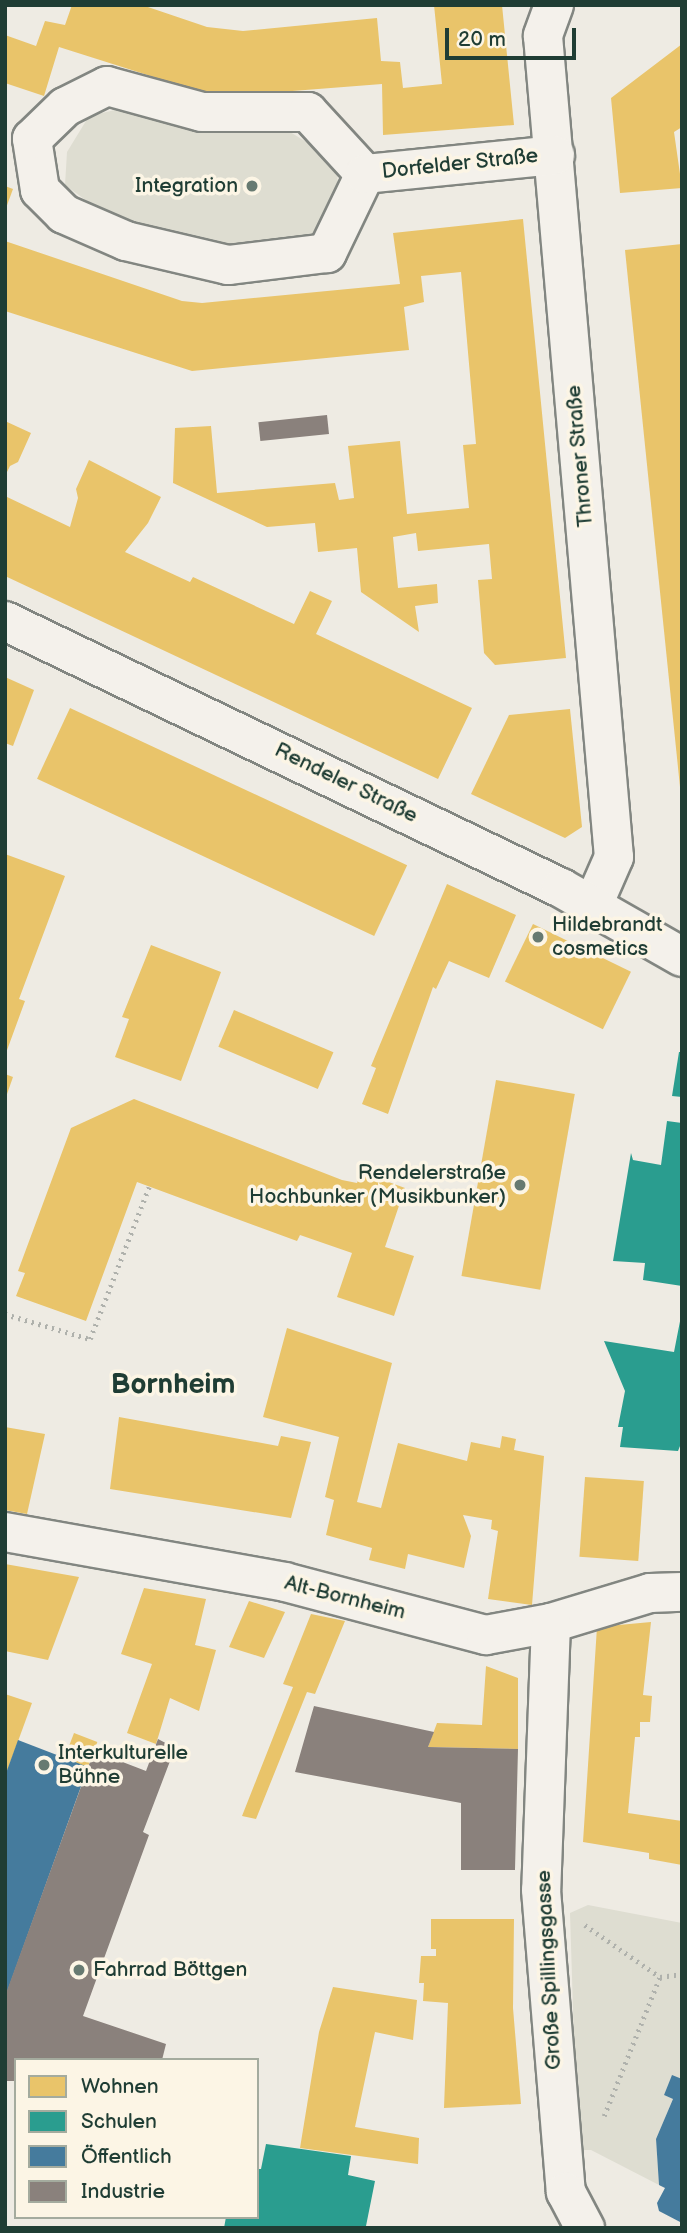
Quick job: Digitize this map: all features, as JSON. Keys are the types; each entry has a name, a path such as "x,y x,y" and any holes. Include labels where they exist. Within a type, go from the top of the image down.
{"street":[{"name":"Throner Straße","path":"554,5 543,36 614,857 593,905"},
{"name":"Dorfelder Straße","path":"107,86 202,112 308,112 365,174 327,253 228,265 126,241 64,214 40,190 19,134 107,86"},
{"name":"Dorfelder Straße","path":"365,174 555,155"},
{"name":"Rendeler Straße","path":"5,621 593,905 682,957"},
{"name":"Alt-Bornheim","path":"5,1532 285,1582 485,1634 551,1623 650,1593 682,1592"},
{"name":"Große Spillingsgasse","path":"551,1623 541,1890 566,2192 585,2228"}],"path":[{"path":"5,1314 90,1339 149,1187"},
{"path":"541,1890 660,1977 682,1974"},
{"path":"601,2125 660,1977"}],"shaded area":[{"path":"128,107 214,130 290,132 338,161 337,196 316,236 225,250 117,223 65,185 67,152 89,116"},
{"path":"588,1905 682,1923 682,2079 672,2076 664,2095 673,2099 656,2139 659,2185 591,2150 581,2150 577,2138 570,1913"}],"building: Wohnen":[{"path":"72,5 142,5 207,27 243,31 377,18 381,61 400,62 403,88 442,84 434,5 502,5 514,125 383,135 382,84 217,97 59,47 44,96 5,83 5,35 36,46 45,21 65,25"},
{"path":"682,44 682,127 674,132 682,188 620,193 611,98"},
{"path":"5,186 13,189 6,208 5,208"},
{"path":"523,219 566,658 495,665 484,653 478,580 492,579 489,544 418,551 416,533 393,537 398,588 437,584 438,603 415,606 419,632 361,592 357,548 318,552 315,523 267,527 173,483 175,428 211,426 217,493 335,483 339,500 354,498 348,446 400,441 407,514 469,508 463,445 476,444 461,272 421,276 424,302 404,307 409,350 192,371 5,311 5,241 182,301 202,303 400,284 393,233"},
{"path":"682,244 682,787 680,787 625,250"},
{"path":"5,421 31,433 18,462 10,466 5,476"},
{"path":"89,460 161,497 148,523 125,552 190,582 193,577 294,624 310,591 332,601 316,634 472,708 438,779 5,576 5,496 70,527 78,498 76,489"},
{"path":"5,677 34,690 13,746 5,743"},
{"path":"70,708 407,865 374,936 37,779"},
{"path":"570,709 582,827 565,838 471,794 509,715"},
{"path":"5,854 65,876 19,999 25,1001 6,1053"},
{"path":"447,884 516,915 489,978 449,961 436,989 433,987 388,1114 362,1104 376,1068 371,1066"},
{"path":"533,924 631,972 603,1029 505,982"},
{"path":"151,945 221,972 181,1081 115,1057 129,1019 122,1017"},
{"path":"234,1010 333,1052 318,1089 218,1047"},
{"path":"5,1074 13,1077 6,1097 5,1097"},
{"name":"Rendelerstraße Hochbunker (Musikbunker)","path":"496,1080 575,1094 540,1290 461,1276"},
{"path":"134,1099 342,1180 357,1183 361,1172 405,1188 385,1247 414,1256 394,1316 337,1297 352,1253 300,1235 297,1241 137,1182 86,1321 16,1296 25,1273 18,1271 71,1128"},
{"path":"287,1328 392,1363 357,1502 381,1508 398,1443 467,1461 471,1442 500,1448 502,1436 516,1439 514,1450 544,1456 532,1605 488,1599 498,1531 491,1529 492,1520 463,1515 471,1536 464,1568 408,1554 405,1569 369,1560 372,1548 326,1535 334,1500 325,1497 339,1437 263,1417"},
{"path":"119,1417 278,1446 281,1436 311,1442 291,1518 110,1489"},
{"path":"5,1427 45,1434 27,1514 5,1510"},
{"path":"585,1477 644,1481 638,1561 579,1557"},
{"path":"5,1564 79,1577 48,1660 5,1651"},
{"path":"144,1588 206,1599 195,1645 216,1650 199,1711 170,1698 156,1744 127,1733 152,1664 121,1654"},
{"path":"249,1601 285,1612 264,1658 229,1647"},
{"path":"311,1614 345,1621 315,1694 307,1692 256,1819 242,1816 293,1687 283,1684"},
{"path":"651,1622 643,1695 652,1696 650,1722 640,1722 640,1737 635,1737 628,1813 682,1821 682,1865 649,1859 649,1853 583,1842 597,1627"},
{"path":"486,1666 518,1678 518,1749 428,1747 437,1723 482,1725"},
{"path":"5,1694 32,1703 6,1774 5,1774"},
{"path":"74,1733 97,1742 87,1768 64,1759"},
{"path":"431,1919 514,1919 513,2008 521,2104 444,2108 448,2003 423,2001 424,1983 419,1983 421,1956 436,1956 436,1949 431,1949"},
{"path":"333,1987 417,2000 413,2040 375,2032 355,2127 419,2138 418,2164 300,2148 319,2032"}],"building: Schulen":[{"path":"679,1052 682,1052 682,1097 672,1096"},
{"path":"667,1121 682,1123 682,1286 643,1280 645,1263 613,1261 631,1153 633,1160 661,1165"},
{"path":"682,1311 682,1441 678,1451 620,1447 623,1427 618,1427 625,1391 604,1341 674,1352"},
{"path":"266,2144 351,2156 348,2175 375,2181 366,2226 224,2228 226,2219 259,2219 261,2169"}],"building: Öffentlich":[{"path":"18,1740 88,1767 6,1995 5,1776"},
{"path":"672,2075 682,2079 682,2223 659,2211 657,2203 665,2188 659,2185 656,2139 673,2099 664,2095"}],"building: Industrie":[{"path":"327,415 329,434 260,441 258,422"},
{"path":"314,1706 434,1732 428,1747 518,1749 515,1870 461,1870 461,1803 295,1772"},
{"path":"158,1739 175,1748 143,1832 149,1835 83,2016 166,2044 162,2058 14,2058 14,2081 5,2081 5,1996 94,1751 146,1771"}],"place":[{"name":"Integration","path":"252,186"},
{"name":"Hildebrandt cosmetics","path":"538,937"},
{"name":"Rendelerstraße Hochbunker (Musikbunker)","path":"520,1185"},
{"name":"Interkulturelle Bühne","path":"44,1765"},
{"name":"Fahrrad Böttgen","path":"79,1970"}],"district":[{"name":"Bornheim","path":"173,1385"}]}
